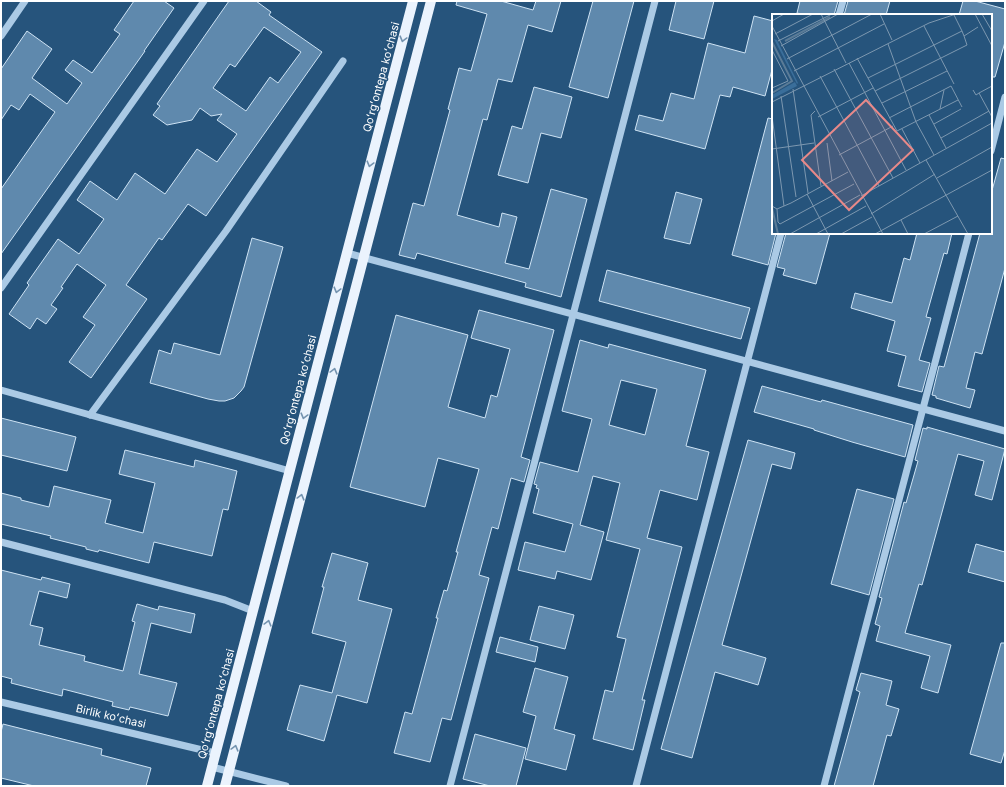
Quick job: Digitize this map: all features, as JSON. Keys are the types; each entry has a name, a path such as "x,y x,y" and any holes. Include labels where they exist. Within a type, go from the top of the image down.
{"main road":[{"name":"Qoʻrgʻontepa koʻchasi","path":"207,786 413,1"},
{"path":"225,786 431,1"}],"street":[{"path":"1,36 25,1"},
{"path":"1,288 204,1"},
{"path":"450,786 656,1"},
{"path":"839,14 843,1"},
{"path":"90,415 226,231 342,61"},
{"path":"992,147 1005,97"},
{"path":"636,786 781,234"},
{"path":"824,786 969,234"},
{"path":"347,253 1005,431"},
{"path":"1,390 290,471"},
{"path":"1,542 225,600 253,611"},
{"name":"Birlik koʻchasi","path":"1,702 215,753"},
{"path":"212,767 286,786"}],"building":[{"path":"134,1 164,1 174,8 1,254 1,189 55,112 30,94 19,110 11,105 1,120 1,69 27,31 52,49 32,78 67,104 82,83 65,70 73,60 92,73 120,34 114,30"},
{"path":"229,1 256,1 271,12 269,15 322,52 206,216 188,204 162,240 159,238 126,285 147,299 91,378 69,362 95,325 83,317 106,285 77,264 51,305 57,309 46,324 37,318 30,329 9,314 29,285 27,283 58,239 79,254 104,219 77,200 90,181 117,200 135,173 165,194 197,149 217,162 237,134 217,120 222,114 211,116 200,108 192,120 167,125 153,115 160,106 157,104","holes":["264,27 301,52 278,83 270,77 246,111 213,88 230,64 235,67"]},
{"path":"457,1 501,1 533,10 536,1 561,1 552,32 528,25 512,82 498,79 487,120 483,119 457,215 499,227 502,213 517,217 505,263 529,269 551,189 587,199 561,297 525,287 526,283 417,253 415,259 399,255 413,203 424,206 450,110 448,109 459,68 471,71 487,14 456,5"},
{"path":"593,1 634,1 608,98 569,87"},
{"path":"676,1 714,1 704,39 669,30"},
{"path":"800,1 838,1 834,14 797,13"},
{"path":"848,1 890,1 886,14 844,14"},
{"path":"963,1 975,1 1005,9 1005,42 995,77 992,77 992,14 959,14"},
{"path":"754,16 772,21 772,70 765,96 733,87 730,97 720,95 705,149 635,130 639,115 663,121 671,93 694,99 708,43 745,53"},
{"path":"534,87 572,97 561,138 541,133 528,183 498,175 512,126 522,129"},
{"path":"768,118 772,119 772,234 776,234 768,265 732,255"},
{"path":"1001,158 1005,159 1005,268 982,354 975,352 966,388 975,390 970,408 936,398 936,396 932,395 939,366 944,367 980,234 992,234 992,190"},
{"path":"676,192 702,199 690,244 664,238"},
{"path":"786,234 830,234 816,284 783,275 785,269 777,267"},
{"path":"917,234 952,234 947,254 944,253 926,317 931,318 919,360 930,363 922,392 898,386 906,356 887,351 895,321 851,308 855,293 892,303 904,258 910,260"},
{"path":"252,238 283,247 244,387 234,398 219,401 150,383 159,350 171,354 174,343 220,355"},
{"path":"607,270 750,308 741,339 599,301"},
{"path":"479,310 554,330 521,457 530,460 524,482 511,478 498,529 492,527 479,575 489,578 451,720 442,718 430,762 394,753 405,712 412,714 438,618 436,618 444,590 447,591 479,469 438,458 425,507 350,487 396,315 468,335 448,407 485,418 491,395 497,397 510,349 471,338"},
{"path":"580,340 608,348 609,344 706,370 686,446 709,452 697,500 660,490 647,538 682,547 642,700 645,700 633,750 593,739 605,690 613,692 626,639 617,637 640,549 606,540 620,483 593,476 580,525 604,532 591,580 557,571 555,579 518,570 525,542 565,552 573,524 533,513 539,489 536,488 537,485 534,484 540,462 578,472 592,419 562,411","holes":["621,380 657,389 645,435 609,425"]},
{"path":"762,386 821,402 822,400 913,425 905,457 754,412"},
{"path":"1,418 76,437 67,471 1,455"},
{"path":"927,427 1005,449 992,500 975,495 984,461 958,454 922,585 919,584 905,633 951,645 938,693 921,688 930,656 876,641 880,626 875,624 882,598 879,597 904,502 906,503 918,461 915,460 923,428 927,429"},
{"path":"748,440 795,453 791,469 772,464 722,645 766,658 758,685 715,672 692,758 661,749"},
{"path":"125,450 194,467 195,460 237,471 228,510 223,509 212,556 154,542 149,563 99,550 98,552 86,549 86,547 50,538 51,536 1,524 1,493 49,507 54,486 111,500 105,523 143,533 155,483 119,474"},
{"path":"857,489 894,499 869,595 831,584"},
{"path":"976,544 1005,552 1005,582 968,572"},
{"path":"332,553 368,563 358,600 392,609 367,703 337,695 324,741 287,730 300,685 332,693 346,642 312,633 324,587 322,587"},
{"path":"1,570 41,580 42,577 70,584 67,598 39,591 30,625 43,628 39,645 85,656 84,661 123,671 135,622 132,621 137,604 158,610 159,606 195,614 191,633 151,623 139,674 177,683 168,716 130,707 129,710 112,706 113,702 63,689 62,696 11,683 12,679 1,676"},
{"path":"539,606 574,615 565,649 530,640"},
{"path":"500,637 538,647 535,662 496,652"},
{"path":"1001,643 1005,643 1005,750 1001,763 970,754"},
{"path":"535,668 568,677 554,729 575,735 566,770 525,759 536,716 523,712"},
{"path":"861,673 892,681 886,705 899,709 891,736 887,735 873,786 834,786 860,692 856,690"},
{"path":"3,724 102,749 101,755 151,768 146,786 34,786 1,778 1,732"},
{"path":"475,734 526,748 516,786 490,786 463,779"}]}
